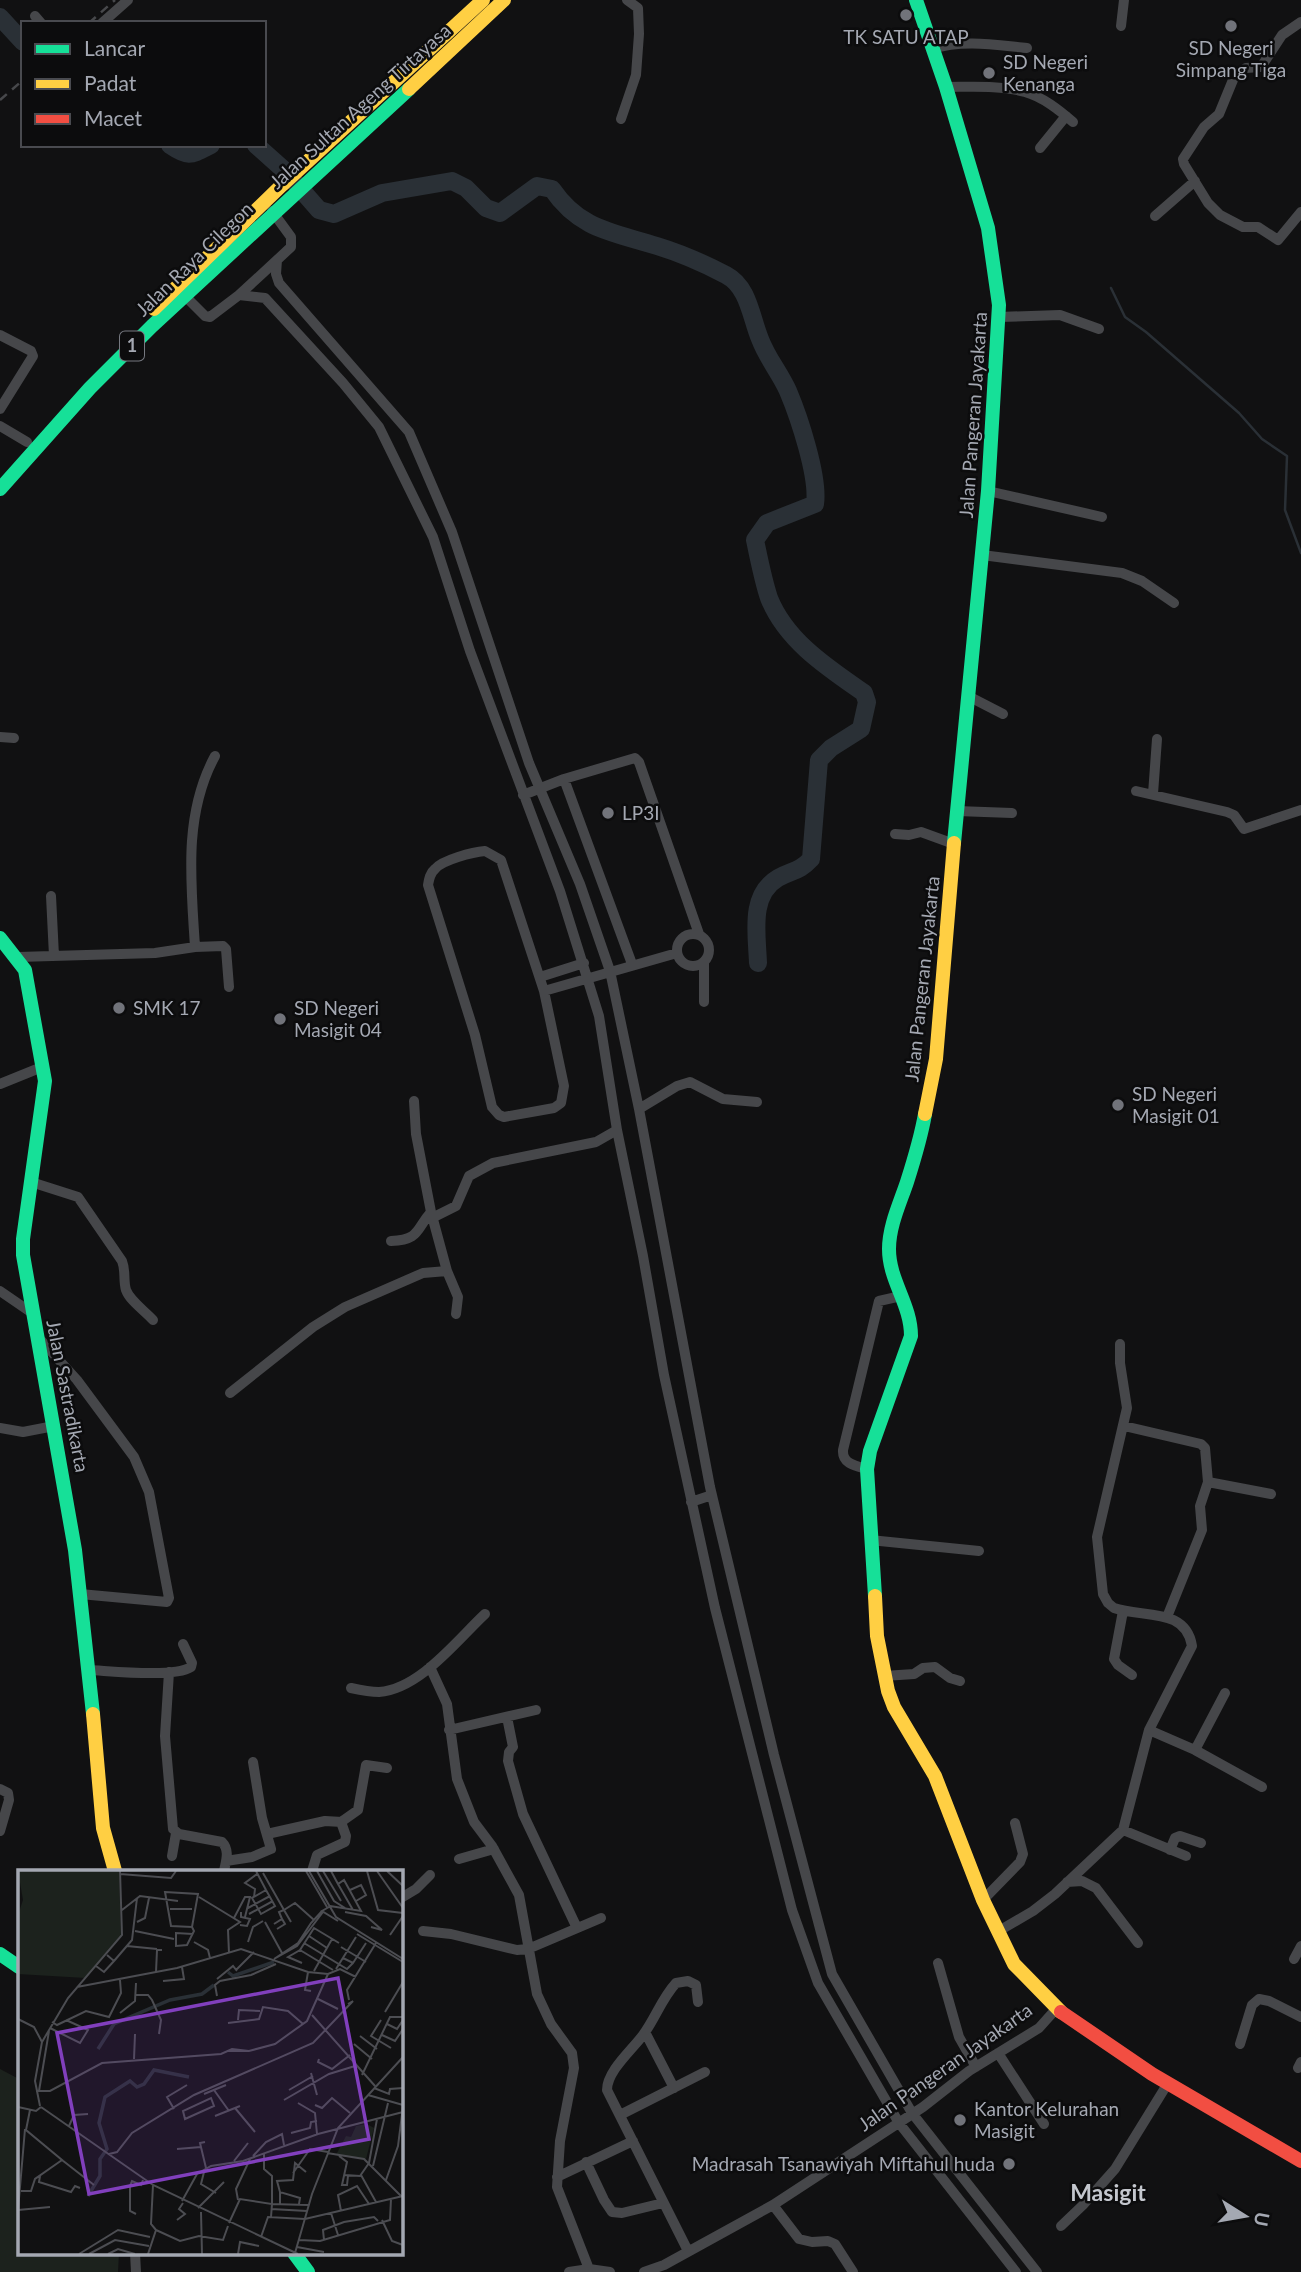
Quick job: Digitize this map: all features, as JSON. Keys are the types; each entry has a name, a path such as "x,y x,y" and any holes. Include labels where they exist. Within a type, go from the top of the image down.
{"main road":[{"name":"Jalan Sultan Ageng Tirtayasa","path":"300,178 483,0"},
{"name":"Jalan Sultan Ageng Tirtayasa","path":"268,206 437,64 504,0"},
{"name":"Jalan Pangeran Jayakarta","path":"916,0 946,87 988,228 999,317 988,491 936,1059 924,1121 892,1223 889,1246 890,1269 911,1320 911,1336 870,1451 867,1469 870,1540 877,1636 884,1676 894,1707 935,1776 997,1932 1014,1964 1056,2009"},
{"name":"Jalan Raya Cilegon","path":"0,489 101,376 185,296 268,206"},
{"name":"Jalan Raya Cilegon","path":"0,473 97,364 268,206"},
{"name":"Jalan Sastradikarta","path":"0,938 18,957 25,970 42,1067 45,1093 23,1239 32,1313 72,1528 99,1758 103,1828 117,1870"},
{"path":"0,1954 18,1966"},
{"path":"1056,2009 1168,2083 1301,2161"},
{"path":"295,2254 308,2272"}],"street":[{"path":"104,21 128,0"},
{"path":"621,119 636,75 639,34 638,8 627,0"},
{"path":"1121,26 1124,0"},
{"path":"1301,22 1282,35 1264,64 1246,68 1235,75 1219,114 1215,120 1203,127 1183,159 1208,203 1231,222 1243,227 1258,228 1278,240 1301,212"},
{"path":"932,49 956,44 1027,48"},
{"path":"946,87 1026,92 1047,102 1069,119 1040,148"},
{"path":"1155,216 1195,181"},
{"path":"185,296 205,316 210,317 239,295 291,247 292,237 268,206"},
{"path":"277,260 276,274 279,283 409,432 452,531 539,788 580,884 610,971 639,1109 711,1491 774,1755 832,1974 912,2113 1037,2272"},
{"path":"265,298 279,283"},
{"path":"239,295 265,298 343,383 379,427 433,537 528,809 560,891 599,1016 617,1130 688,1489 721,1635 792,1910 823,1992 899,2123 1016,2272"},
{"path":"999,317 1060,316 1099,329"},
{"path":"0,335 31,351 33,356 0,409"},
{"path":"0,426 27,442"},
{"path":"988,491 1102,517"},
{"path":"982,555 1122,573 1142,582 1174,603"},
{"path":"451,592 470,583"},
{"path":"968,696 1003,714"},
{"path":"0,737 14,738"},
{"path":"1153,794 1157,739"},
{"path":"195,947 190,852 202,782 215,755"},
{"path":"523,794 627,758 635,758 639,762 699,934 708,942 710,953 704,963 704,1002"},
{"path":"564,779 632,964"},
{"path":"1136,790 1234,814 1244,829 1301,810"},
{"path":"528,809 546,803"},
{"path":"957,811 1012,813"},
{"path":"895,834 909,835 920,832 954,844"},
{"path":"485,851 498,856 517,905 544,991 564,1096 554,1108 512,1116 499,1115 489,1101 474,1035 428,885 437,866 475,852 485,851"},
{"path":"51,896 54,956"},
{"path":"699,934 687,935 679,942 677,953 682,963 693,967 704,963"},
{"path":"18,957 155,953 223,946 226,950 229,987"},
{"path":"544,991 677,953"},
{"path":"540,976 584,963"},
{"path":"0,1084 42,1067"},
{"path":"639,1109 677,1086 691,1082 723,1099 757,1102"},
{"path":"414,1101 416,1133 431,1215 447,1271 458,1297 456,1314"},
{"path":"391,1241 407,1239 418,1232 431,1215 456,1206 469,1176 478,1170 493,1163 596,1142 617,1130"},
{"path":"31,1182 78,1197 122,1261 125,1268 125,1288 129,1296 153,1320"},
{"path":"230,1393 313,1327 345,1307 423,1273 447,1271"},
{"path":"0,1292 32,1313"},
{"path":"867,1469 846,1461 843,1450 878,1304 881,1300 901,1296"},
{"path":"38,1337 77,1380 134,1457 149,1492 169,1598 167,1602 80,1594"},
{"path":"997,1932 1033,1911 1068,1882 1122,1830 1149,1730 1192,1646 1191,1637 1184,1626 1167,1617 1123,1611 1108,1603 1103,1594 1097,1537 1127,1408 1123,1391 1120,1344"},
{"path":"0,1428 23,1432 54,1426"},
{"path":"1124,1426 1201,1444 1205,1448 1208,1482 1200,1506 1201,1536 1167,1617"},
{"path":"1208,1482 1271,1494"},
{"path":"691,1502 711,1491"},
{"path":"870,1540 979,1551"},
{"path":"1123,1611 1114,1659 1132,1675"},
{"path":"351,1688 376,1692 405,1684 430,1667 485,1614"},
{"path":"89,1670 186,1671 191,1667 191,1663 183,1644"},
{"path":"430,1667 447,1704 457,1779 474,1822 494,1849 519,1895 533,1979 542,2006 572,2053 557,2177 559,2195 589,2269"},
{"path":"884,1676 914,1674 923,1668 935,1667 950,1678 960,1681"},
{"path":"169,1672 165,1736 171,1819 176,1833 172,1856"},
{"path":"1195,1750 1225,1693"},
{"path":"449,1730 536,1710"},
{"path":"507,1717 513,1743 508,1761 523,1814 577,1928"},
{"path":"1149,1730 1195,1750 1262,1787"},
{"path":"176,1833 222,1842 226,1848 225,1866 270,1851 253,1762"},
{"path":"267,1834 325,1821 342,1822 358,1810 366,1765 387,1768"},
{"path":"0,1789 8,1793 9,1800 0,1831"},
{"path":"312,1870 317,1855 345,1843 342,1822"},
{"path":"984,1900 1020,1862 1023,1854 1015,1823"},
{"path":"1122,1830 1186,1856"},
{"path":"1170,1850 1175,1838 1180,1836 1201,1843"},
{"path":"459,1859 494,1849"},
{"path":"402,1897 416,1889 430,1875"},
{"path":"1068,1882 1082,1881 1096,1888 1138,1943"},
{"path":"423,1931 451,1934 517,1950 528,1949 601,1918"},
{"path":"1294,1959 1301,1947"},
{"path":"938,1963 959,2037 976,2067"},
{"path":"688,2251 607,2090 608,2081 677,1983 688,1981 696,1985 698,2002"},
{"path":"1240,2044 1252,2005 1259,1998 1301,2017"},
{"name":"Jalan Pangeran Jayakarta","path":"644,2272 664,2265 773,2205 899,2123 976,2067 1039,2028 1056,2009"},
{"path":"645,2032 674,2088"},
{"path":"998,2053 1044,2124"},
{"path":"620,2115 705,2072"},
{"path":"1061,2225 1110,2176 1168,2083"},
{"path":"557,2177 633,2141"},
{"path":"586,2162 612,2212 622,2213 663,2203"},
{"path":"773,2205 799,2239 835,2244 853,2272"},
{"path":"135,2254 136,2272"},
{"path":"569,2272 589,2269 610,2272"}],"shaded area":[{"path":"0,2069 18,2078 18,2254 119,2254 118,2272 0,2272"}],"waterway":[{"path":"0,17 21,40"},
{"path":"173,147 190,154 207,147"},
{"path":"258,147 284,170 319,210 334,214 382,193 452,181 466,188 486,208 500,213 537,186 552,189 574,213 598,228 692,259 726,275 740,287 763,346 792,402 814,479 815,504 767,523 755,540 769,598 776,613 797,640 864,693 867,702 861,729 831,748 819,760 811,859 799,869 778,878 762,894 756,928 758,963"},
{"path":"1111,288 1125,317 1239,413 1262,439 1287,456 1285,510 1301,553"}],"railway":[{"path":"91,21 115,0"},
{"path":"0,100 21,82"}],"traffic: fast":[{"path":"916,0 946,87 988,228 999,305 988,491 954,843"},
{"path":"0,489 90,388 152,326 409,89"},
{"path":"0,938 25,970 45,1081 23,1255 75,1550 93,1714"},
{"path":"875,1596 867,1469 870,1451 911,1336 908,1313 892,1272 889,1240 925,1114"},
{"path":"0,1954 18,1966"},
{"path":"295,2254 308,2272"}],"traffic: slow":[{"path":"154,309 282,185 483,0"},
{"path":"409,89 504,0"},
{"path":"925,1114 936,1059 954,843"},
{"path":"875,1596 877,1636 888,1691 894,1707 935,1776 983,1900 1014,1964 1061,2012"},
{"path":"93,1714 103,1828 115,1870"}],"traffic: jam":[{"path":"1061,2012 1152,2074 1301,2161"}],"place":[{"name":"TK SATU ATAP","path":"906,15"},
{"name":"SD Negeri Simpang Tiga","path":"1231,26"},
{"name":"SD Negeri Kenanga","path":"989,73"},
{"name":"LP3I","path":"608,813"},
{"name":"SMK 17","path":"119,1008"},
{"name":"SD Negeri Masigit 04","path":"280,1019"},
{"name":"SD Negeri Masigit 01","path":"1118,1105"},
{"name":"Kantor Kelurahan Masigit","path":"960,2120"},
{"name":"Madrasah Tsanawiyah Miftahul huda","path":"1009,2164"}],"district":[{"name":"Masigit","path":"1108,2193"}]}
